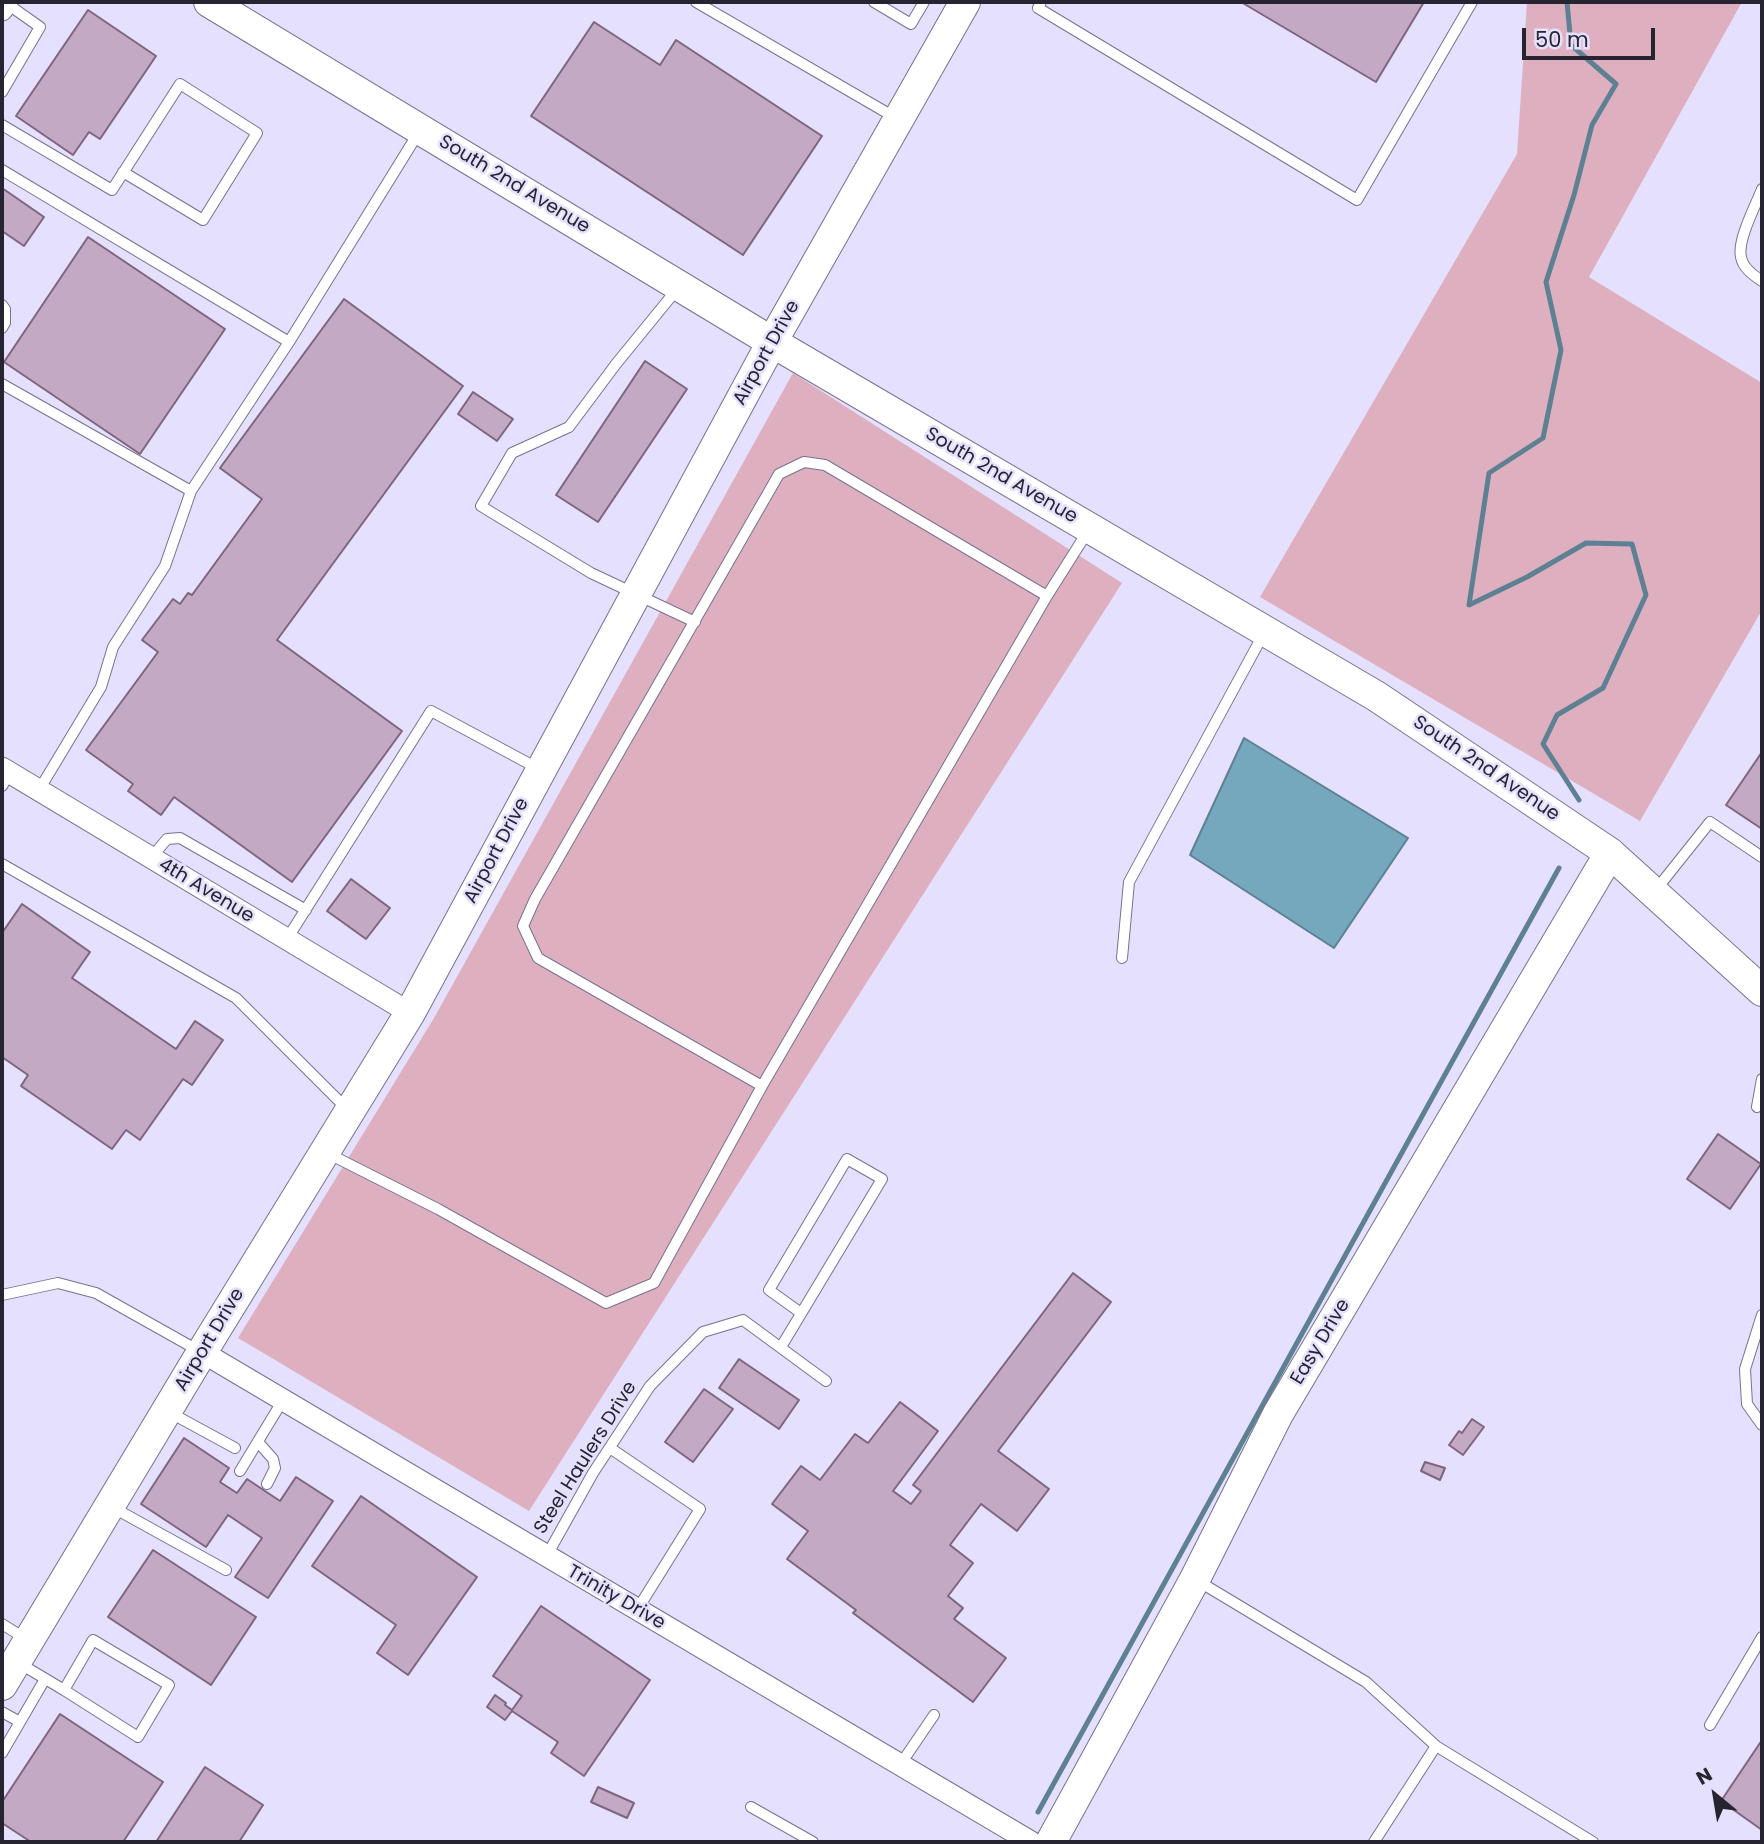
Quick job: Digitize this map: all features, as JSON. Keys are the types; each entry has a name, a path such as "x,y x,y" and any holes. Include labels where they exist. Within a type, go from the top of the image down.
{"street":[{"name":"South 2nd Avenue","path":"209,2 772,342 1376,696 1611,853 1762,991"},
{"name":"Airport Drive","path":"16,1662 410,1013 772,342 965,2"},
{"name":"4th Avenue","path":"4,775 38,790 410,1013"},
{"name":"Easy Drive","path":"1051,1842 1195,1579 1278,1415 1611,853"},
{"name":"Trinity Drive","path":"202,1352 1031,1842"}],"lane":[{"path":"696,2 899,119"},
{"path":"874,2 911,24 924,2"},
{"path":"1041,2 1038,8 1357,200 1472,2"},
{"path":"2,92 40,27 5,5"},
{"path":"2,125 112,190 123,172 180,84 257,132 202,220 123,172"},
{"path":"38,790 101,687 113,647 165,566 191,491 289,342 420,129"},
{"path":"2,170 289,342"},
{"path":"1762,189 1744,236 1741,256 1749,272 1762,281"},
{"path":"680,286 569,427 512,453 481,506 591,573 695,622"},
{"path":"2,305 5,309 5,323 2,328"},
{"path":"2,384 191,491"},
{"path":"762,1086 538,958 523,926 535,899 779,474 804,462 825,466 1047,596"},
{"path":"325,1152 438,1209 606,1303 654,1283 762,1086 1047,596 1090,528"},
{"path":"1122,958 1129,883 1265,631"},
{"path":"287,939 432,711 541,770"},
{"path":"1655,892 1710,822 1762,857"},
{"path":"151,858 167,839 180,838 306,910"},
{"path":"2,864 236,999 349,1111"},
{"path":"1757,1107 1762,1079"},
{"path":"781,1347 883,1179 847,1159 769,1290 801,1313"},
{"path":"2,1295 58,1283 96,1293 202,1352"},
{"path":"1762,1315 1745,1369 1747,1404 1762,1425"},
{"name":"Steel Haulers Drive","path":"546,1557 610,1448 650,1387 703,1332 743,1320 826,1381"},
{"path":"240,1471 283,1400"},
{"path":"166,1411 235,1448"},
{"path":"258,1443 273,1459 275,1468 267,1484"},
{"path":"610,1448 700,1509 637,1611"},
{"path":"110,1505 226,1570"},
{"path":"1195,1579 1366,1682 1436,1746 1593,1842"},
{"path":"2,1624 16,1662 138,1737 169,1685 93,1640 64,1690"},
{"path":"1710,1725 1762,1637"},
{"path":"2,1753 45,1679"},
{"path":"2,1712 20,1722"},
{"path":"900,1765 934,1715"},
{"path":"1374,1842 1436,1746"},
{"path":"751,1807 813,1842"}],"shaded area":[{"path":"1527,2 1742,2 1589,277 1762,383 1762,610 1640,821 1260,597 1517,154"},
{"path":"793,373 1122,583 529,1511 238,1338 434,1018"}],"water":[{"path":"1244,738 1408,838 1334,948 1190,855"}],"building":[{"path":"1241,2 1424,2 1376,82"},
{"path":"88,10 156,56 100,139 89,132 73,155 16,116"},
{"path":"594,22 660,65 676,40 822,136 743,255 531,116"},
{"path":"2,188 44,217 24,246 2,231"},
{"path":"88,237 225,329 140,454 4,362"},
{"path":"344,299 463,386 277,640 402,731 292,882 174,797 161,815 128,791 133,784 86,750 158,652 142,640 173,599 180,604 188,593 192,595 262,499 220,468"},
{"path":"645,361 687,389 598,522 556,495"},
{"path":"473,392 513,419 497,441 458,414"},
{"path":"1762,752 1762,829 1726,805"},
{"path":"351,879 390,908 366,939 327,911"},
{"path":"22,904 90,952 72,978 176,1049 195,1021 223,1040 192,1085 183,1079 140,1140 126,1130 112,1149 21,1086 28,1075 2,1057 2,933"},
{"path":"1718,1134 1761,1164 1730,1209 1687,1179"},
{"path":"1073,1273 1111,1302 998,1451 1049,1489 1017,1531 981,1504 950,1545 973,1563 948,1596 963,1608 954,1619 1006,1658 973,1702 853,1613 856,1610 787,1559 808,1531 772,1504 801,1466 820,1480 855,1434 868,1443 900,1402 938,1431 893,1491 911,1504 921,1491 913,1485"},
{"path":"739,1359 799,1400 779,1429 719,1388"},
{"path":"704,1389 733,1409 693,1462 665,1442"},
{"path":"1472,1419 1484,1427 1463,1455 1449,1445"},
{"path":"184,1438 229,1468 220,1482 237,1493 247,1479 280,1501 296,1477 333,1501 268,1598 235,1577 262,1538 228,1515 206,1547 141,1504"},
{"path":"1425,1462 1445,1468 1440,1480 1421,1471"},
{"path":"361,1496 477,1577 408,1675 377,1653 396,1625 312,1566"},
{"path":"153,1550 256,1617 211,1685 108,1617"},
{"path":"541,1606 650,1680 584,1776 551,1753 558,1742 512,1711 505,1720 487,1707 495,1695 512,1710 522,1696 493,1676"},
{"path":"60,1714 163,1782 123,1842 31,1842 2,1823 2,1802"},
{"path":"1762,1740 1762,1830 1721,1801"},
{"path":"205,1767 263,1805 239,1842 156,1842"},
{"path":"598,1787 634,1803 627,1818 591,1802"}],"waterway":[{"path":"1567,2 1571,45 1616,84 1592,125 1574,195 1546,282 1561,350 1543,438 1489,473 1469,605 1527,577 1586,543 1632,544 1646,595 1603,688 1557,715 1543,744 1579,800"},
{"path":"1038,1812 1559,868"}]}
